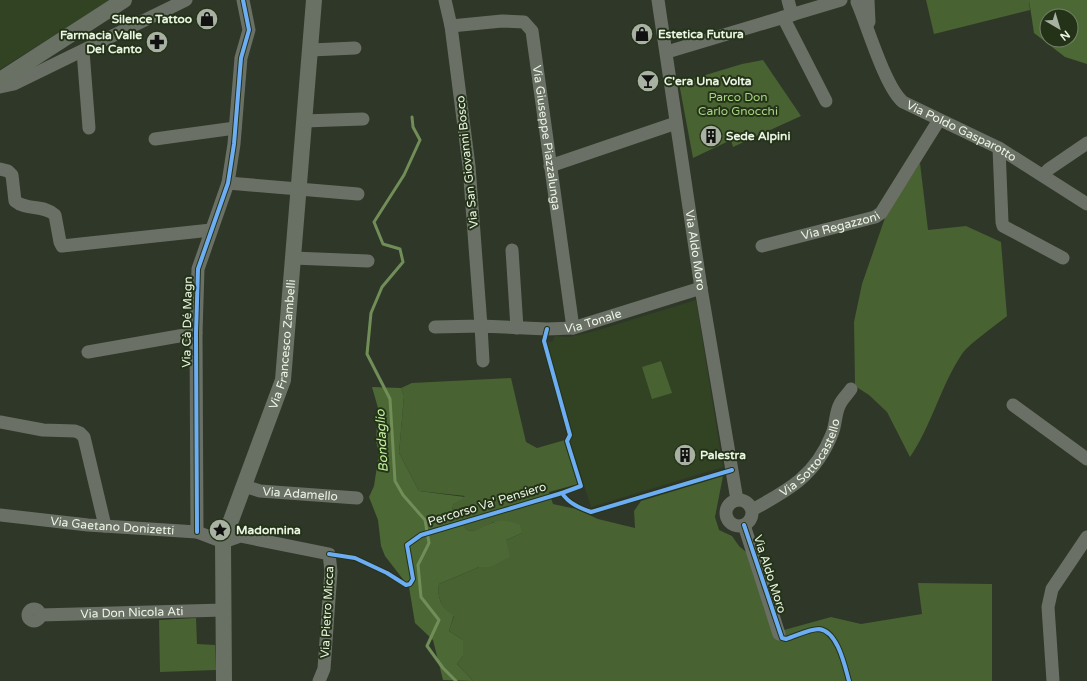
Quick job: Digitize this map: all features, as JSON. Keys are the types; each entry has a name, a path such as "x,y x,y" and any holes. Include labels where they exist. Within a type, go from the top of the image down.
{"main road":[{"path":"0,80 124,0"},
{"name":"Via Francesco Zambelli","path":"224,681 223,542 283,380 314,0"}],"street":[{"path":"0,87 14,84 186,0"},
{"name":"Via Cà Dé Magn","path":"197,532 196,333 198,270 228,183 236,128 241,58 249,30 243,0"},
{"name":"Via San Giovanni Bosco","path":"445,0 451,26 469,166 483,361"},
{"name":"Via Aldo Moro","path":"658,0 667,52 676,123 701,288 737,500 729,504 726,516 728,520 735,525 744,525 751,517 752,510"},
{"path":"788,0 788,16 826,101"},
{"path":"667,52 841,0"},
{"name":"Via Poldo Gasparotto","path":"862,0 869,30 887,78 898,98 939,120 998,148 1087,204"},
{"name":"Via Giuseppe Piazzalunga","path":"451,26 502,21 524,22 532,31 573,328"},
{"path":"311,50 355,48"},
{"path":"82,51 89,128"},
{"path":"28,63 36,68 50,67"},
{"path":"304,121 363,119"},
{"name":"Via Regazzoni","path":"762,246 875,217 881,213 939,120"},
{"path":"550,166 676,123"},
{"path":"155,139 236,128"},
{"path":"1043,176 1049,169 1087,143"},
{"path":"998,148 1002,222 1004,226 1063,258"},
{"path":"0,170 8,171 12,175 15,201 20,205 47,208 55,215 62,246 211,230"},
{"path":"228,183 358,194"},
{"path":"512,250 517,328"},
{"path":"293,258 368,260"},
{"name":"Via Tonale","path":"481,326 547,329 573,328 701,288"},
{"path":"435,327 481,326"},
{"path":"88,352 196,333"},
{"name":"Via Sottocastello","path":"752,510 795,485 807,475 819,461 833,433 840,404 851,389"},
{"path":"1013,405 1087,459"},
{"path":"0,422 43,430 75,431 80,433 84,437 105,526"},
{"name":"Via Adamello","path":"244,486 260,491 357,498"},
{"path":"737,500 748,503 752,510"},
{"name":"Via Gaetano Donizetti","path":"0,515 105,526 197,532 223,542"},
{"name":"Via Aldo Moro","path":"744,525 779,634"},
{"name":"Via Pietro Micca","path":"223,542 240,536 329,554 331,571 324,669 319,681"},
{"path":"1053,681 1048,607 1049,597 1056,583 1087,537"},
{"name":"Via Don Nicola Ati","path":"40,615 224,610"}],"shaded area":[{"path":"0,0 112,0 0,69"},
{"path":"1029,0 1087,0 1087,64 1065,57 1053,48 1079,48 1079,8 1039,8 1039,37 1034,33"},
{"path":"696,300 723,467 591,507 570,441 573,435 546,341 552,342 555,336 569,337 595,331"},
{"path":"372,387 401,388 404,396 399,453 419,491 465,497 453,505 452,514 459,516 465,528 469,530 477,530 499,521 520,525 522,533 506,540 510,557 490,567 479,567 439,584 439,598 443,606 454,615 449,631 463,640 463,656 457,664 473,681 443,680 433,640 415,623 409,587 385,556 381,546 378,520 369,497 374,486 379,453 376,441 378,408"}],"green space":[{"path":"926,0 1029,0 1030,10 934,34"},
{"name":"Parco Don Carlo Gnocchi","path":"763,60 801,116 733,147 731,140 693,158 679,83 742,64"},
{"path":"920,163 928,230 966,226 1001,242 1007,316 962,354 954,367 918,445 910,457 887,412 869,395 855,386 854,322 862,284 886,215"},
{"path":"661,361 672,393 652,399 642,367"},
{"path":"511,378 526,442 537,448 565,440 578,484 549,492 553,504 576,509 598,519 635,528 634,511 641,501 723,476 715,517 719,530 732,536 739,546 751,556 784,630 831,617 861,624 922,614 918,583 992,584 992,681 473,681 457,664 463,656 463,640 449,631 454,616 446,610 439,598 439,584 479,567 490,567 506,540 522,533 494,522 478,530 469,530 465,528 459,517 452,514 453,505 465,496 419,491 399,453 404,396 401,388 412,383"},
{"path":"196,618 197,644 215,645 216,670 160,672 159,620"}],"waterway":[{"name":"Bondaglio","path":"412,117 413,127 420,140 404,175 374,222 383,244 400,249 403,262 382,287 371,313 367,354 390,399 395,481 403,495 425,520 429,543 418,565 421,597 439,620 427,646 443,668 456,681"}],"cycle path":[{"path":"197,532 196,333 198,269 228,183 234,144 241,58 249,30 243,0"},
{"path":"547,329 544,341 570,435 567,441 581,486 562,493"},
{"name":"Percorso Va' Pensiero","path":"329,554 355,558 387,573 406,585 410,584 413,579 407,545 421,535 562,493 571,502 591,512 732,470"},
{"path":"744,525 782,638 786,639 815,629 826,631 840,650 849,681"}],"place":[{"name":"Silence Tattoo","path":"207,19"},
{"name":"Estetica Futura","path":"642,34"},
{"name":"Farmacia Valle Del Canto","path":"157,42"},
{"name":"C'era Una Volta","path":"648,81"},
{"name":"Sede Alpini","path":"711,136"},
{"name":"Palestra","path":"685,455"},
{"name":"Madonnina","path":"220,530"}]}
